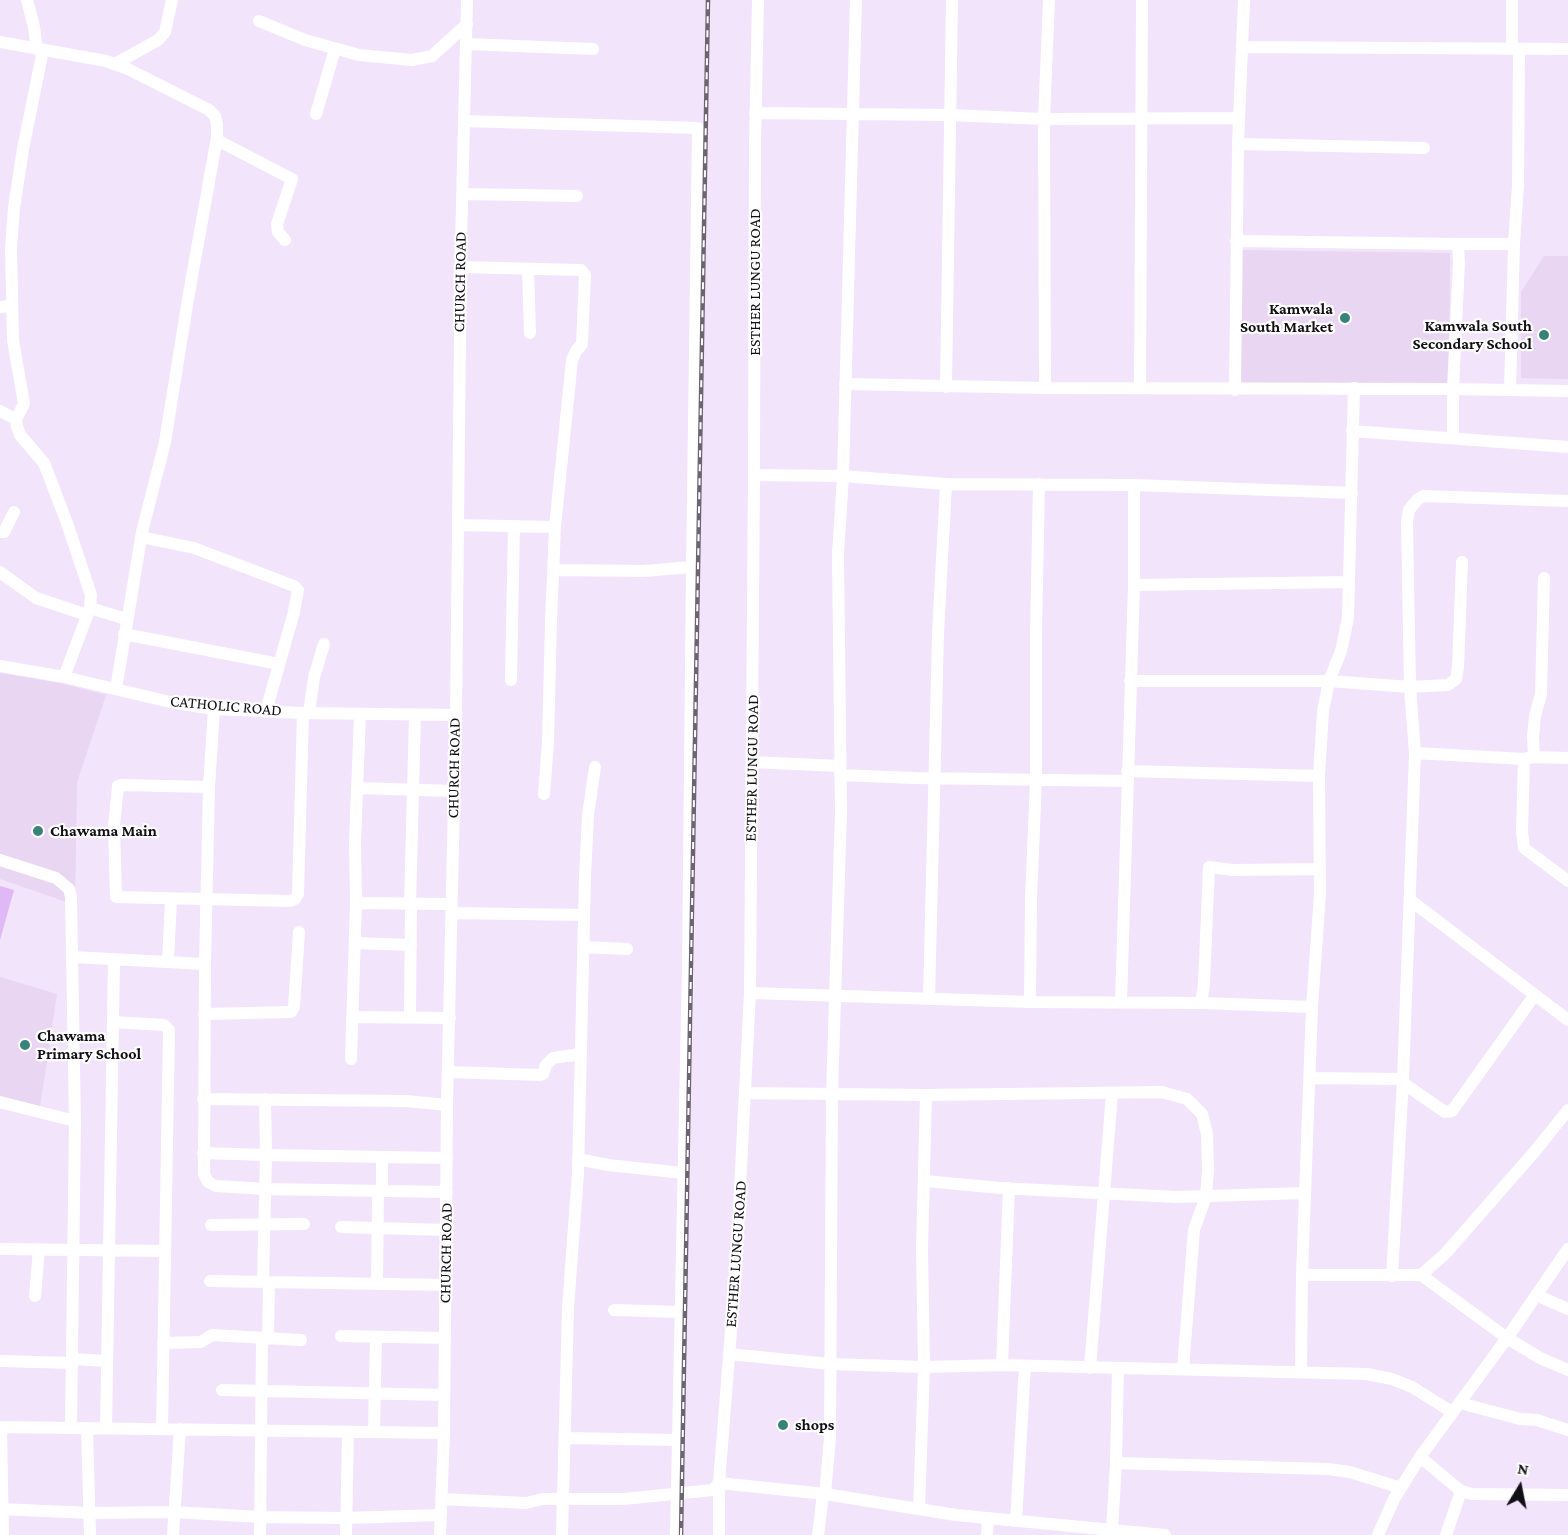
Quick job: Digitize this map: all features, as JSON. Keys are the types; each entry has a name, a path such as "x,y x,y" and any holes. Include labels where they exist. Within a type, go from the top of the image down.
{"street":[{"path":"27,0 40,49 14,208 6,306 24,404 16,418 20,435 39,455 49,473 91,595 89,612 64,677"},
{"path":"115,64 158,40 165,32 172,0"},
{"name":"CHURCH ROAD","path":"440,1535 444,1433 447,1105 456,715 460,267 467,0"},
{"name":"ESTHER LUNGU ROAD","path":"719,1535 719,1483 746,1093 750,993 755,113 758,0"},
{"path":"818,1535 830,1438 832,1094 841,812 838,554 843,476 856,0"},
{"path":"946,387 952,0"},
{"path":"1045,388 1044,119 1049,0"},
{"path":"1140,388 1142,0"},
{"path":"1235,390 1238,144 1244,0"},
{"path":"1510,390 1518,186 1512,0"},
{"path":"259,21 305,40 335,49 385,58 423,59 441,50 467,24"},
{"path":"0,42 106,60 209,110 215,116 217,125 217,140 165,442 141,537 116,689"},
{"path":"466,44 593,49"},
{"path":"1243,47 1568,49"},
{"path":"316,114 335,49"},
{"path":"755,113 854,113 1044,119 1239,118"},
{"path":"464,121 698,128 688,978 676,1535"},
{"path":"217,140 292,179 277,224 278,232 285,240"},
{"path":"1238,144 1424,148"},
{"path":"462,194 577,196"},
{"path":"1236,241 1514,244"},
{"path":"1453,438 1458,244"},
{"path":"460,267 581,270 585,275 582,344 572,360 555,527 550,621 548,752 544,794"},
{"path":"528,269 530,333"},
{"path":"845,384 1235,390 1354,388 1568,391"},
{"path":"1301,1371 1302,1275 1312,1007 1320,894 1319,776 1323,711 1329,681 1341,651 1348,618 1354,388"},
{"path":"0,411 16,418"},
{"path":"1352,431 1568,447"},
{"path":"754,475 843,476 946,484 1134,486 1352,493"},
{"path":"929,999 938,633 946,484"},
{"path":"1030,1002 1031,898 1036,780 1039,484"},
{"path":"1121,1002 1134,585 1134,486"},
{"path":"1392,1276 1403,1081 1415,753 1410,687 1407,522 1409,510 1423,496 1568,501"},
{"path":"0,532 4,532 14,512"},
{"path":"458,525 555,527"},
{"path":"511,680 514,526"},
{"path":"141,537 194,548 294,586 297,590 298,596 266,711"},
{"path":"1130,681 1329,681 1410,687 1448,685 1455,679 1458,667 1462,562"},
{"path":"554,570 645,571 692,567"},
{"path":"0,573 36,598 126,620"},
{"path":"1544,578 1541,694 1529,758 1522,832 1524,848 1568,881"},
{"path":"1134,585 1349,582"},
{"path":"124,634 279,664"},
{"path":"209,787 121,784 118,786 114,826 116,897 290,901 295,899 298,894 306,713 324,644"},
{"name":"CATHOLIC ROAD","path":"0,666 64,677 170,702 214,709 360,715 456,715"},
{"path":"214,709 209,787 205,964 204,1174 208,1182 216,1186 447,1192"},
{"path":"351,1059 360,715"},
{"path":"410,1017 416,715"},
{"path":"1415,753 1568,758"},
{"path":"752,762 935,778 1036,780 1127,776 1319,776"},
{"path":"562,1535 568,1308 578,1160 588,815 595,767"},
{"path":"357,788 454,791"},
{"path":"0,860 56,878 69,889 71,897 75,1121 71,1427"},
{"path":"1201,1003 1204,984 1209,867 1233,870 1320,869"},
{"path":"168,962 171,899"},
{"path":"1410,900 1568,1020"},
{"path":"356,903 411,904 451,909 584,915"},
{"path":"204,1014 291,1012 294,1007 299,932"},
{"path":"355,943 411,945"},
{"path":"583,947 627,949"},
{"path":"72,957 205,964"},
{"path":"106,1428 113,1136 114,960"},
{"path":"750,993 1030,1002 1201,1003 1312,1007"},
{"path":"1311,1078 1403,1081 1444,1112 1452,1111 1534,996"},
{"path":"352,1017 450,1018"},
{"path":"113,1022 164,1025 169,1030 162,1428"},
{"path":"448,1072 540,1075 553,1058 581,1054"},
{"path":"746,1093 926,1095 1162,1092 1187,1099 1202,1114 1207,1134 1208,1170 1206,1196 1194,1230 1183,1369"},
{"path":"1090,1368 1112,1094"},
{"path":"919,1509 924,1367 922,1249 926,1095"},
{"path":"203,1099 406,1101 447,1105"},
{"path":"260,1535 260,1431 266,1282 265,1099"},
{"path":"0,1102 75,1121"},
{"path":"1421,1275 1445,1254 1568,1110"},
{"path":"203,1153 447,1158"},
{"path":"377,1284 377,1228 382,1157"},
{"path":"578,1160 683,1173"},
{"path":"925,1181 1176,1197 1305,1193"},
{"path":"1002,1365 1009,1188"},
{"path":"211,1225 304,1224"},
{"path":"341,1227 446,1230"},
{"path":"0,1249 165,1251"},
{"path":"35,1296 39,1249"},
{"path":"1378,1535 1381,1525 1420,1457 1507,1338 1568,1249"},
{"path":"1302,1275 1421,1275 1507,1338 1540,1358 1568,1370"},
{"path":"210,1281 446,1285"},
{"path":"1536,1294 1568,1309"},
{"path":"614,1310 681,1312"},
{"path":"163,1343 201,1342 212,1335 301,1340"},
{"path":"341,1336 445,1338"},
{"path":"374,1432 375,1337"},
{"path":"729,1354 830,1364 924,1367 1002,1365 1367,1374 1392,1379 1456,1407 1537,1420 1568,1430"},
{"path":"0,1361 106,1361"},
{"path":"1016,1521 1025,1366"},
{"path":"1112,1530 1118,1368"},
{"path":"222,1390 444,1395"},
{"path":"3,1535 0,1426 444,1433"},
{"path":"87,1428 90,1535"},
{"path":"173,1535 180,1428"},
{"path":"346,1535 348,1432"},
{"path":"566,1438 677,1440"},
{"path":"1420,1457 1461,1491 1472,1494 1568,1495"},
{"path":"1116,1463 1328,1469 1350,1472 1401,1488"},
{"path":"441,1499 526,1503 543,1499 624,1499 713,1490 719,1483 824,1494 1016,1521 1062,1530 1112,1530 1166,1535"},
{"path":"1446,1535 1461,1491"},
{"path":"1,1509 346,1518 440,1515"},
{"path":"987,1535 988,1518"}],"shaded area":[{"name":"Kamwala South Market","path":"1241,250 1450,253 1449,384 1240,384"},
{"name":"Kamwala South Secondary School","path":"1544,256 1568,256 1568,379 1521,378 1521,292"},
{"name":"Chawama Main","path":"0,673 60,683 106,695 77,782 75,905 0,879"},
{"path":"0,886 14,890 0,940"},
{"name":"Chawama Primary School","path":"0,977 57,994 40,1107 0,1096"}],"railway":[{"path":"681,1535 708,0"}],"place":[{"name":"Kamwala South Market","path":"1345,318"},
{"name":"Kamwala South Secondary School","path":"1544,335"},
{"name":"Chawama Main","path":"38,831"},
{"name":"Chawama Primary School","path":"25,1045"},
{"name":"shops","path":"783,1425"}]}
